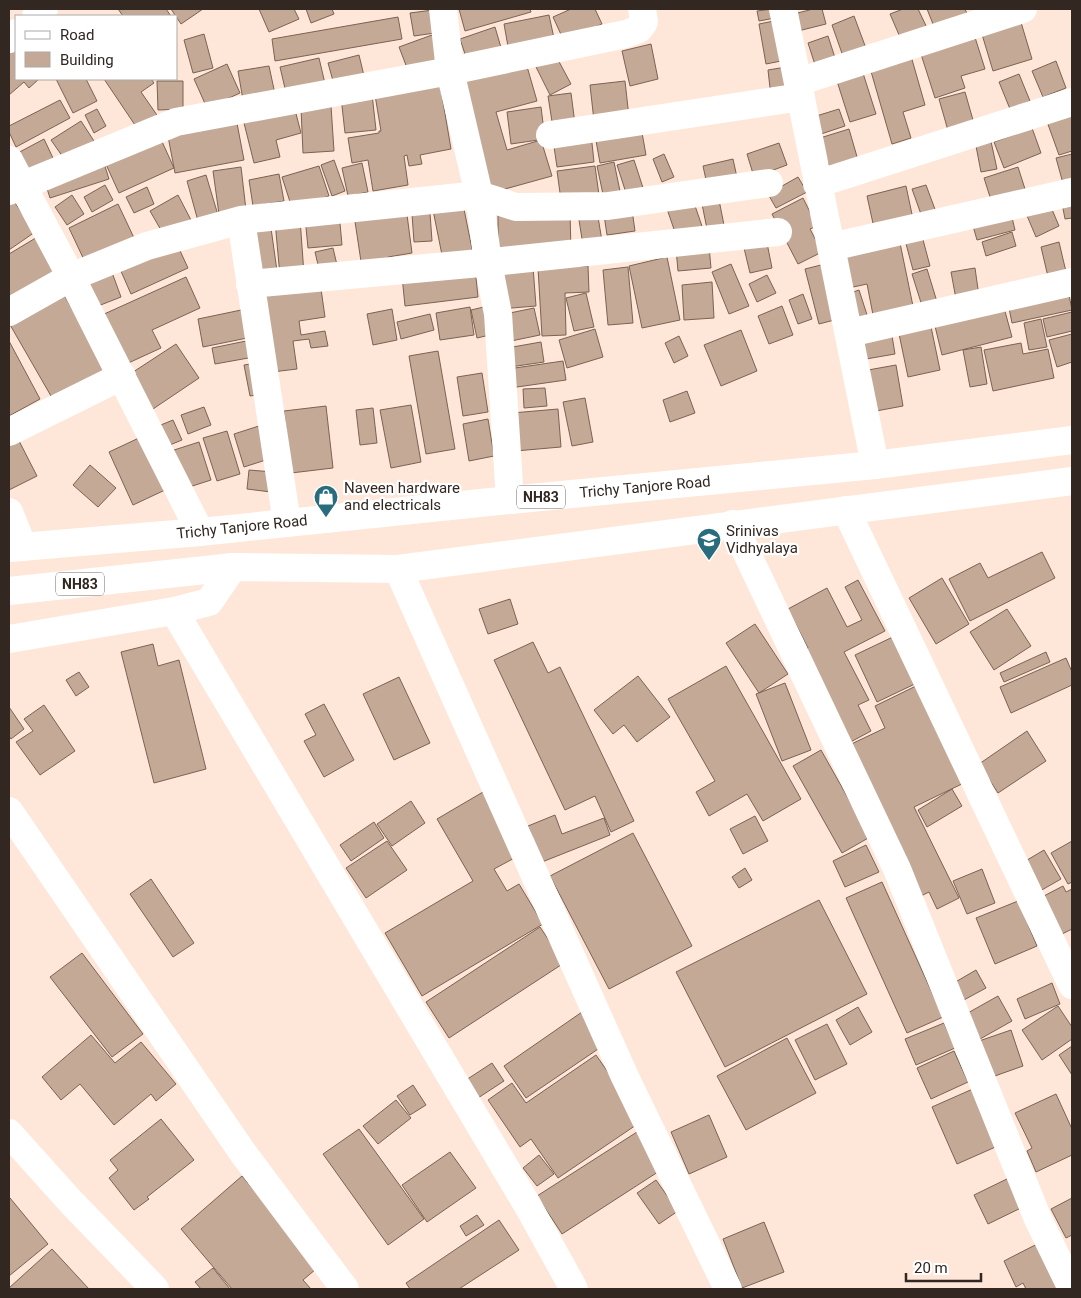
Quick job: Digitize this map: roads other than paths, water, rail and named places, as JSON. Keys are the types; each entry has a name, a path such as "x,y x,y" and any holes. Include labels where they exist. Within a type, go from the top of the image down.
{"main road":[{"path":"443,9 450,71 479,195 488,263 498,314 510,500"},
{"path":"15,188 176,122 450,71 626,34 639,29 644,22 642,9"},
{"path":"783,9 875,465"},
{"path":"550,135 799,89 1023,9"},
{"path":"817,184 1072,102"},
{"path":"9,160 15,188 71,277 200,532"},
{"path":"9,312 71,277 147,246 241,220 479,195 516,207 608,206 769,183"},
{"path":"831,247 1072,192"},
{"path":"241,220 287,523"},
{"path":"250,284 488,263 778,232"},
{"path":"849,333 1072,282"},
{"path":"9,432 122,376"},
{"name":"Trichy Tanjore Road","path":"16,547 200,532 875,465 1072,440"},
{"name":"NH83","path":"9,592 233,567 398,569 1072,481"},
{"path":"846,510 1064,944 1072,985"},
{"path":"9,512 16,547"},
{"path":"733,524 897,869 1038,1219 1072,1289"},
{"path":"9,639 174,611 209,602 233,567"},
{"path":"398,569 625,1077 728,1289"},
{"path":"174,611 523,1198 574,1289"},
{"path":"9,811 244,1153 345,1289"},
{"path":"9,1133 71,1202 156,1289"}],"place":[{"name":"Naveen hardware and electricals","path":"326,518"},
{"name":"Srinivas Vidhyalaya","path":"709,561"}]}
